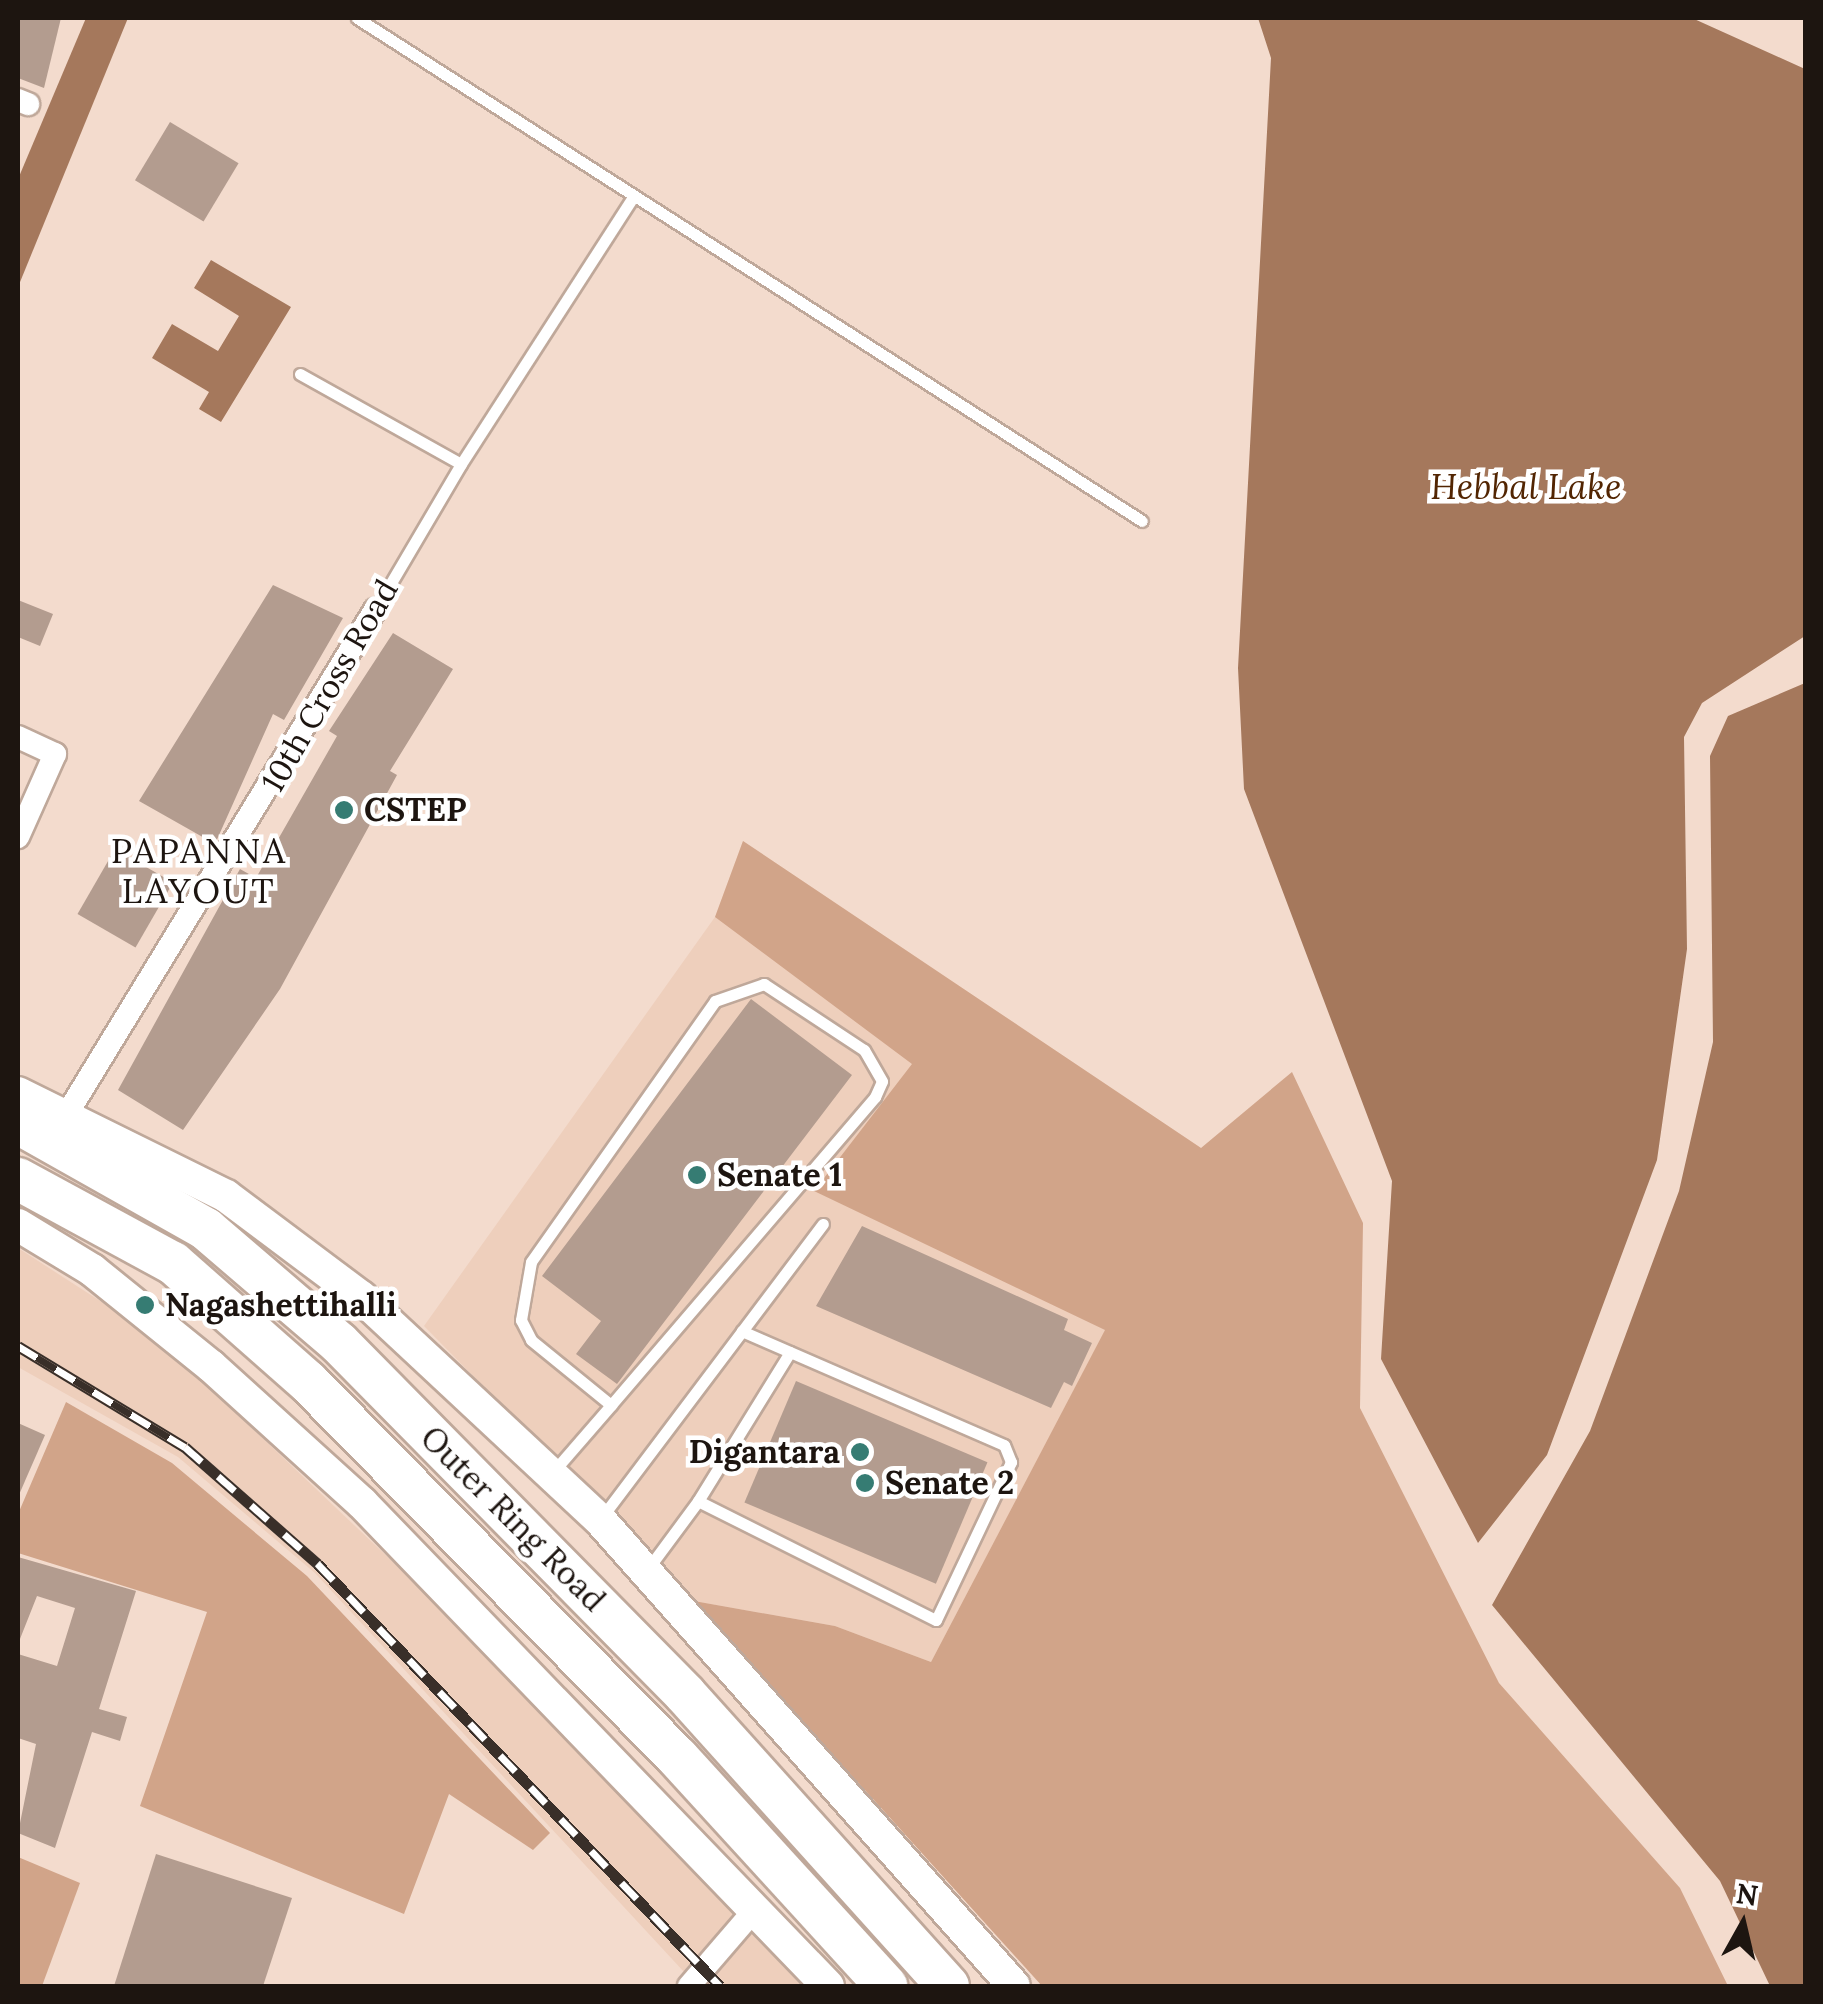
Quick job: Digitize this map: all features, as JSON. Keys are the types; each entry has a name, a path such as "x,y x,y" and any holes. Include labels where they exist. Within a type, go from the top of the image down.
{"highway":[{"name":"Outer Ring Road","path":"46,1125 206,1229 338,1343 685,1694 948,1986"},
{"name":"Outer Ring Road","path":"18,1179 173,1263 307,1381 678,1758 886,1986"}],"street":[{"name":"10th Cross Road","path":"46,1125 375,610"},
{"path":"18,737 55,754 18,838"},
{"path":"18,1093 46,1125 256,1219 361,1298 600,1520 1014,1986"},
{"path":"18,1225 152,1318 362,1503 828,1986"},
{"path":"689,1986 756,1908"}],"lane":[{"path":"358,18 1142,521"},
{"name":"10th Cross Road","path":"375,610 461,464 633,197"},
{"path":"300,374 461,464"},
{"path":"551,1474 610,1405 882,1081 864,1050 764,984 716,1001 531,1262 521,1320 531,1340 610,1405"},
{"path":"600,1520 823,1224"},
{"path":"698,1501 936,1620 1011,1452 742,1332"},
{"path":"646,1572 698,1501 790,1352"}],"shaded area":[{"path":"743,841 1201,1148 931,1662 835,1626 694,1601 424,1326 715,917"},
{"path":"743,841 1201,1148 1292,1072 1363,1223 1360,1408 1499,1683 1680,1888 1728,1986 1042,1986 694,1601 835,1626 931,1662 1105,1330 814,1191 912,1064 715,917"},
{"path":"18,1248 156,1337 453,1619 805,1986 697,1986 315,1573 178,1457 18,1367"},
{"path":"66,1402 172,1463 307,1576 550,1833 533,1850 449,1794 404,1914 140,1806 207,1612 18,1553 18,1514"},
{"path":"18,1857 80,1883 42,1986 18,1986"}],"water":[{"path":"86,18 128,18 18,287 18,179"},
{"name":"Hebbal Lake","path":"1258,18 1692,18 1805,69 1805,636 1702,703 1684,737 1687,949 1657,1160 1547,1455 1478,1543 1381,1359 1392,1181 1244,789 1238,668 1271,58"},
{"path":"211,260 291,307 221,422 199,409 209,392 152,358 172,324 218,351 239,316 194,288"},
{"path":"1805,683 1806,1986 1770,1986 1720,1881 1492,1605 1590,1431 1679,1191 1713,1042 1710,756 1728,716"}],"building":[{"path":"18,18 61,18 44,88 18,78"},
{"path":"170,122 239,163 204,221 135,180"},
{"path":"273,585 343,618 284,720 273,714 215,844 139,801"},
{"path":"18,600 53,614 40,646 18,637"},
{"path":"393,633 453,669 390,771 397,775 280,989 183,1130 118,1090 240,869 256,878 337,736 329,731"},
{"path":"115,849 173,882 136,947 78,914"},
{"name":"Senate 1","path":"751,999 852,1075 617,1384 576,1354 601,1321 542,1276"},
{"path":"862,1226 1068,1319 1064,1330 1092,1343 1072,1386 1064,1382 1051,1408 816,1306"},
{"name":"Senate 2","path":"796,1381 987,1462 936,1584 744,1503"},
{"path":"18,1423 45,1435 18,1497"},
{"path":"18,1557 136,1591 99,1709 127,1717 120,1741 92,1732 55,1848 18,1833 36,1744 18,1738 18,1654 57,1666 75,1608 37,1596 18,1644"},
{"path":"156,1854 292,1898 263,1986 114,1986"}],"railway":[{"path":"18,1346 185,1447 318,1564 720,1986"}],"place":[{"name":"CSTEP","path":"344,810"},
{"name":"Senate 1","path":"697,1175"},
{"name":"Nagashettihalli","path":"145,1305"},
{"name":"Digantara","path":"860,1452"},
{"name":"Senate 2","path":"865,1483"}],"district":[{"name":"PAPANNA LAYOUT","path":"199,871"}]}
